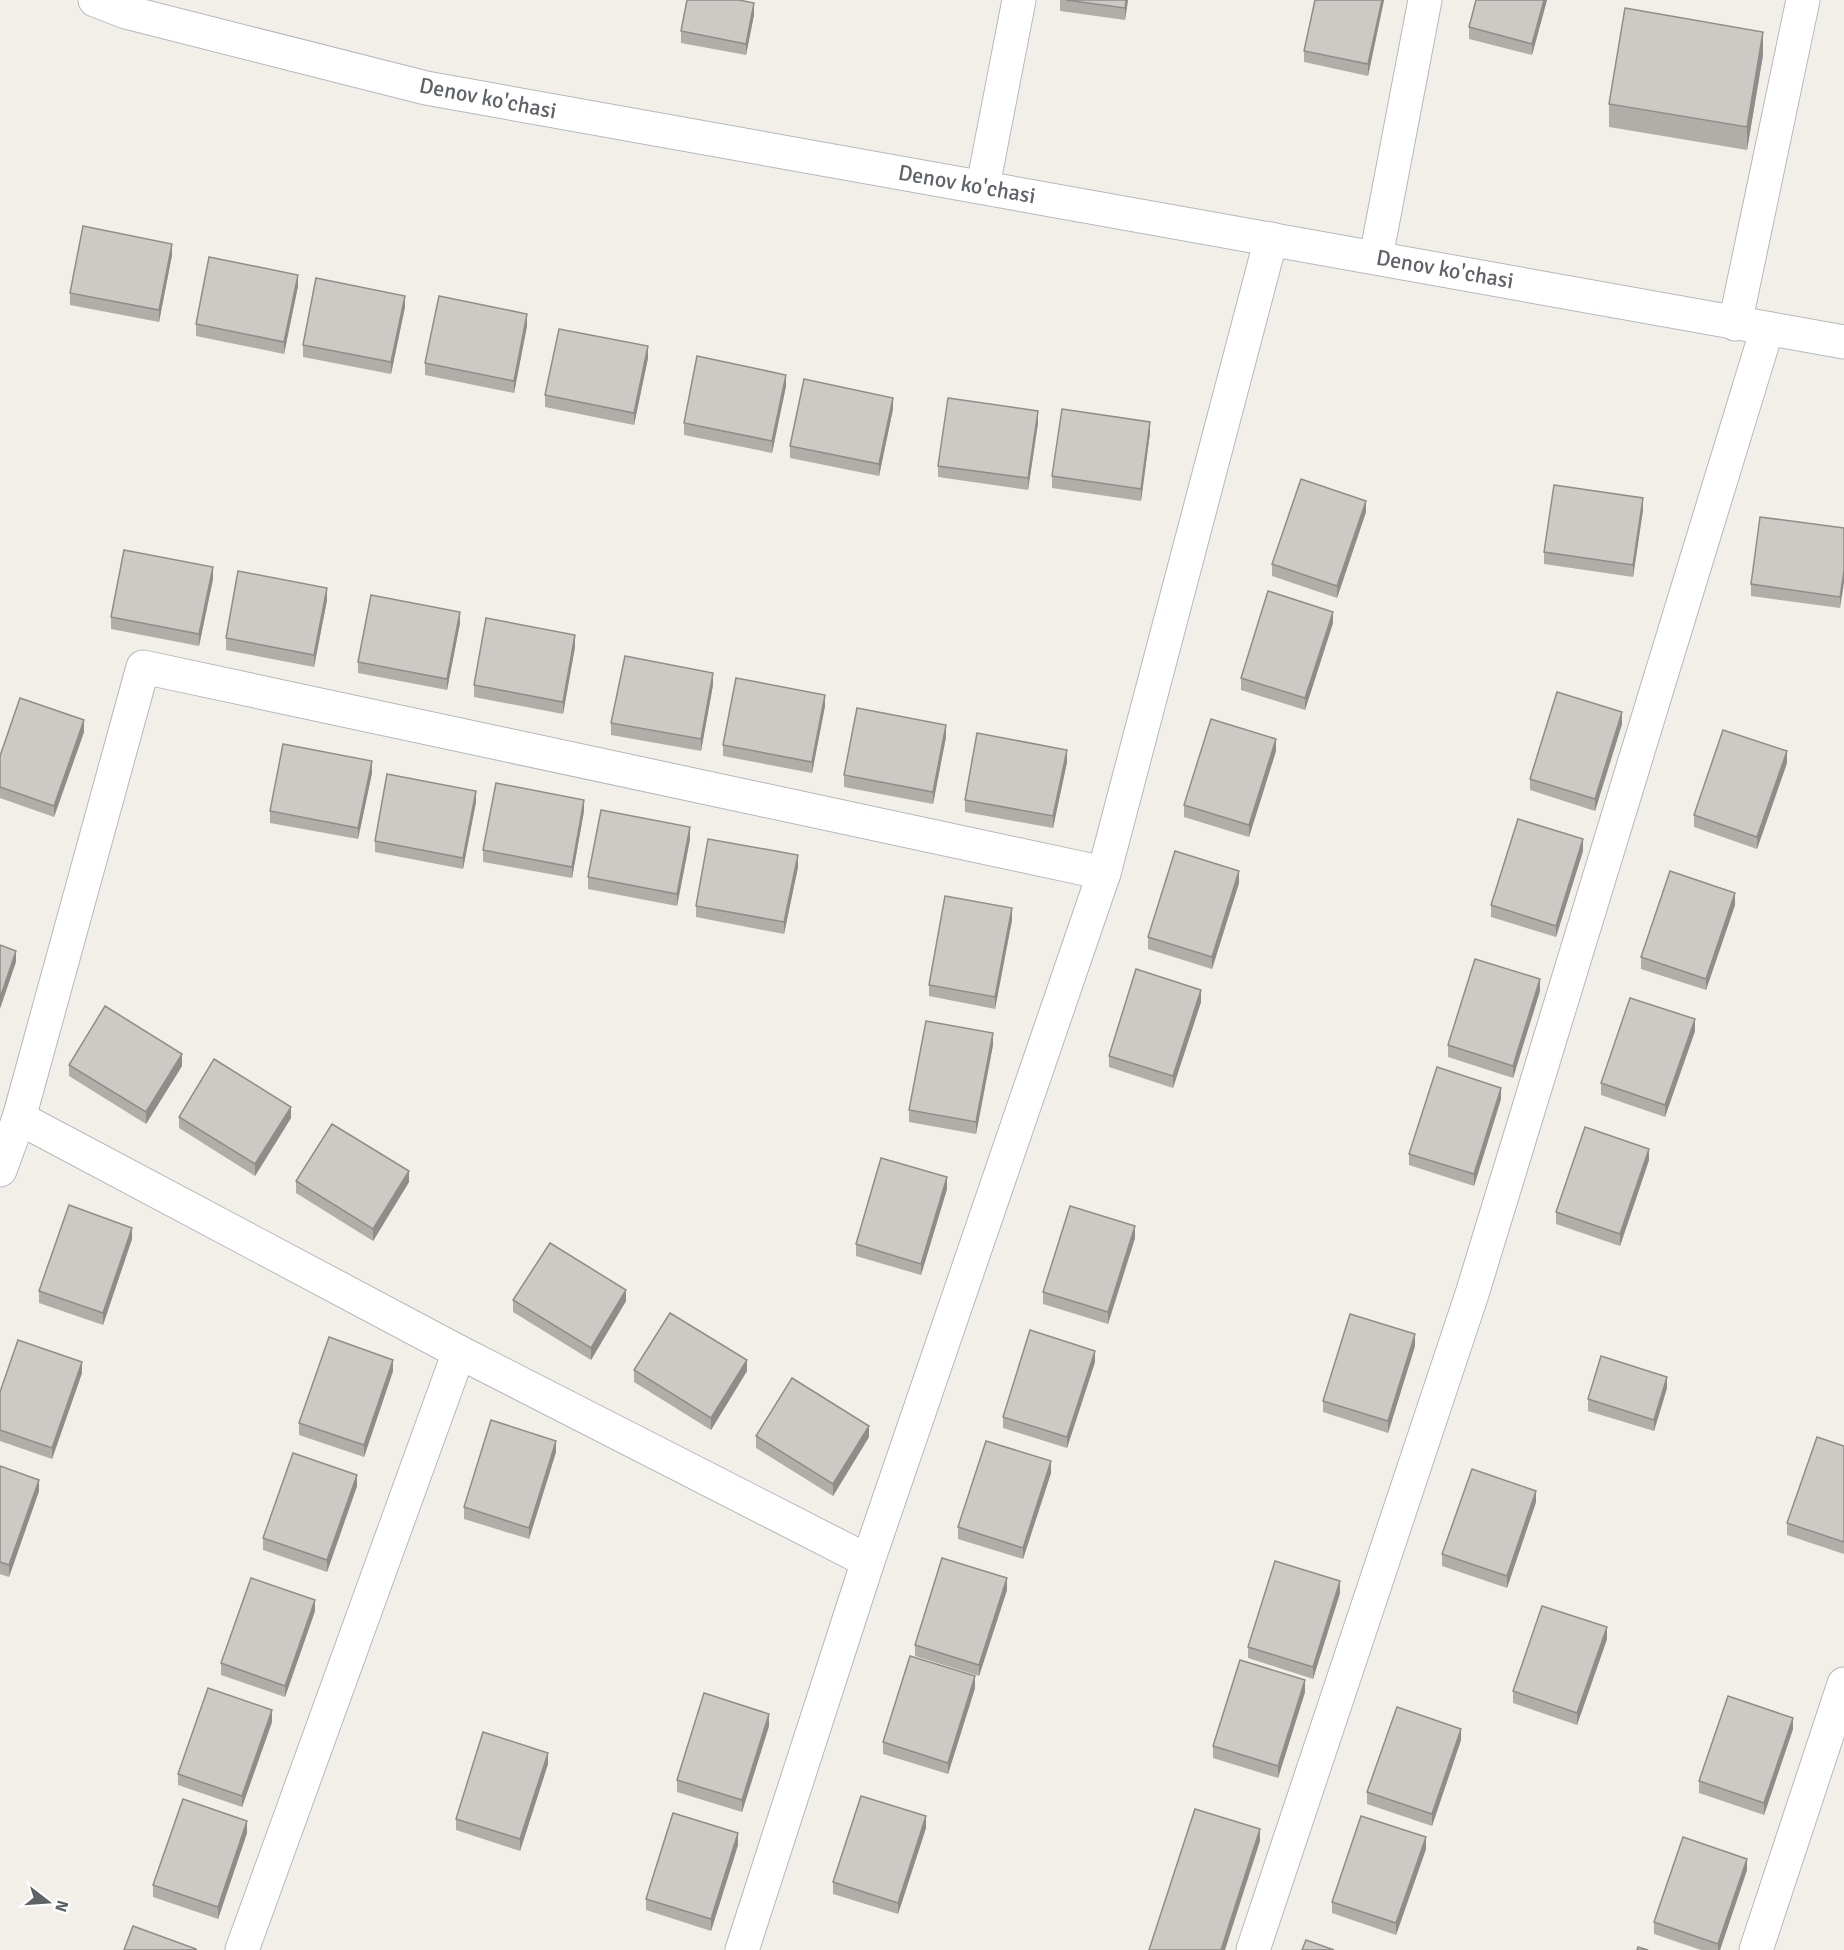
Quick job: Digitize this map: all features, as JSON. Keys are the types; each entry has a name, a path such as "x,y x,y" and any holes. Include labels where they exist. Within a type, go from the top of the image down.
{"street":[{"name":"Denov ko'chasi","path":"95,0 126,12 426,88 1376,256 1735,324 1844,342"},
{"path":"983,186 1019,0"},
{"path":"1376,256 1425,0"},
{"path":"1735,324 1803,0"},
{"path":"742,1950 868,1561 1104,873 1271,239"},
{"path":"1253,1950 1472,1294 1767,329"},
{"path":"0,1170 18,1118 143,667 1104,873"},
{"path":"18,1118 459,1352 868,1561"},
{"path":"242,1950 459,1352"},
{"path":"1756,1950 1844,1684"}],"building":[{"path":"687,0 739,0 754,3 746,44 681,31"},
{"path":"1066,0 1126,0 1125,8"},
{"path":"1315,0 1382,0 1368,64 1304,51"},
{"path":"1476,0 1544,0 1532,44 1469,27"},
{"path":"1625,8 1763,32 1747,127 1609,104"},
{"path":"83,226 172,244 159,310 70,293"},
{"path":"209,257 298,275 284,342 196,324"},
{"path":"316,278 405,296 391,362 303,345"},
{"path":"439,296 527,314 514,381 425,363"},
{"path":"559,329 648,346 634,413 545,395"},
{"path":"697,356 786,375 772,441 684,423"},
{"path":"804,379 893,398 879,464 790,446"},
{"path":"948,398 1038,411 1028,478 938,466"},
{"path":"1062,409 1150,422 1141,489 1052,476"},
{"path":"1301,479 1366,501 1337,586 1272,564"},
{"path":"1554,485 1643,498 1633,565 1544,552"},
{"path":"1760,517 1844,528 1844,571 1840,597 1751,584"},
{"path":"124,550 213,567 199,634 111,617"},
{"path":"238,571 327,588 314,655 226,638"},
{"path":"1268,591 1333,612 1305,698 1241,678"},
{"path":"371,595 460,612 447,679 358,662"},
{"path":"486,618 575,635 563,702 474,685"},
{"path":"625,656 713,673 701,739 611,723"},
{"path":"736,678 825,695 812,762 723,745"},
{"path":"1557,692 1622,712 1595,799 1530,779"},
{"path":"20,698 84,720 54,806 0,787 0,756"},
{"path":"857,708 946,725 933,792 844,775"},
{"path":"1211,719 1276,739 1249,825 1184,805"},
{"path":"1723,730 1787,751 1757,837 1694,815"},
{"path":"977,733 1067,750 1053,816 965,800"},
{"path":"283,744 372,761 358,828 270,811"},
{"path":"387,774 476,791 463,858 375,841"},
{"path":"496,783 584,800 572,867 483,850"},
{"path":"601,810 690,827 677,894 588,877"},
{"path":"1518,819 1583,839 1556,926 1491,905"},
{"path":"708,839 798,855 784,922 696,906"},
{"path":"1175,851 1239,871 1212,957 1148,937"},
{"path":"1670,871 1735,893 1706,979 1641,957"},
{"path":"945,896 1012,908 995,997 929,985"},
{"path":"0,945 16,951 0,998"},
{"path":"1475,959 1540,979 1513,1066 1448,1045"},
{"path":"1136,969 1201,990 1173,1076 1109,1056"},
{"path":"1630,998 1695,1019 1665,1105 1601,1083"},
{"path":"105,1006 182,1054 146,1112 69,1065"},
{"path":"926,1021 993,1033 976,1122 909,1110"},
{"path":"214,1059 291,1107 255,1164 179,1117"},
{"path":"1437,1067 1501,1088 1474,1174 1409,1154"},
{"path":"332,1124 409,1171 373,1229 296,1181"},
{"path":"1585,1127 1649,1149 1620,1234 1556,1212"},
{"path":"881,1158 947,1177 921,1264 856,1244"},
{"path":"69,1205 132,1228 103,1313 39,1291"},
{"path":"1070,1206 1135,1226 1108,1312 1043,1292"},
{"path":"550,1243 626,1290 591,1348 513,1300"},
{"path":"670,1313 747,1360 711,1418 634,1370"},
{"path":"1350,1314 1415,1334 1388,1421 1323,1401"},
{"path":"1030,1330 1095,1351 1067,1437 1003,1417"},
{"path":"329,1337 393,1360 364,1445 299,1423"},
{"path":"18,1340 82,1362 52,1448 0,1430 0,1392"},
{"path":"1601,1356 1667,1377 1654,1420 1588,1399"},
{"path":"792,1378 869,1426 833,1484 756,1436"},
{"path":"491,1420 556,1441 529,1528 464,1507"},
{"path":"1817,1437 1844,1446 1844,1542 1787,1523"},
{"path":"986,1441 1051,1461 1023,1548 958,1527"},
{"path":"293,1453 357,1475 327,1560 263,1538"},
{"path":"0,1466 39,1480 9,1565 0,1562"},
{"path":"1472,1469 1536,1491 1507,1576 1442,1554"},
{"path":"942,1558 1007,1578 979,1665 915,1645"},
{"path":"1275,1561 1340,1581 1313,1667 1248,1647"},
{"path":"251,1578 315,1600 285,1686 221,1663"},
{"path":"1542,1606 1607,1627 1577,1713 1513,1691"},
{"path":"910,1656 975,1676 948,1763 883,1742"},
{"path":"1240,1660 1305,1680 1278,1766 1213,1746"},
{"path":"208,1688 272,1710 242,1796 178,1774"},
{"path":"704,1693 769,1714 742,1800 677,1780"},
{"path":"1728,1696 1793,1718 1764,1803 1699,1781"},
{"path":"1397,1707 1461,1729 1432,1814 1367,1792"},
{"path":"483,1732 548,1753 520,1839 456,1819"},
{"path":"861,1796 926,1816 898,1903 833,1882"},
{"path":"183,1799 247,1821 218,1907 153,1885"},
{"path":"1195,1809 1260,1829 1221,1950 1149,1950"},
{"path":"673,1813 738,1833 711,1919 646,1899"},
{"path":"1361,1816 1426,1837 1396,1923 1332,1902"},
{"path":"1683,1837 1747,1859 1718,1944 1654,1922"},
{"path":"133,1926 196,1949 196,1950 124,1950"},
{"path":"1306,1940 1334,1950 1302,1950"}]}
